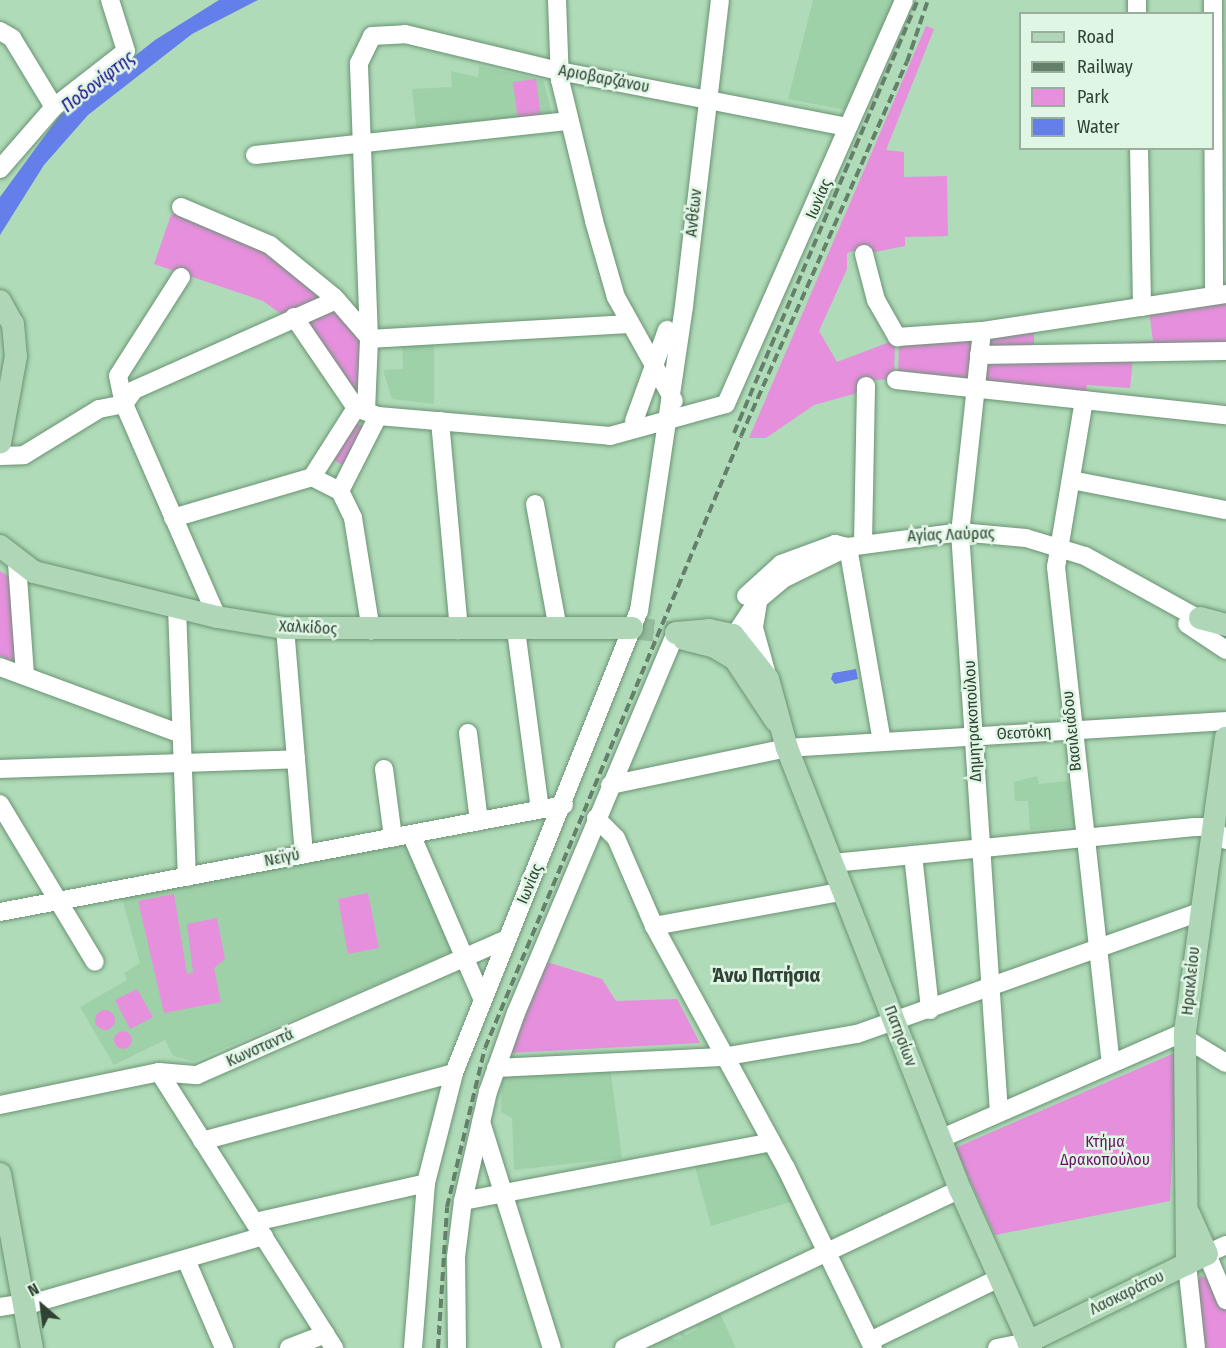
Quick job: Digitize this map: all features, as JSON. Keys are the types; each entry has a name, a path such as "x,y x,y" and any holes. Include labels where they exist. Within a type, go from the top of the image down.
{"main road":[{"path":"0,301 13,324 16,356 0,443"},
{"name":"Χαλκίδος","path":"0,546 17,563 217,617 285,628 371,631 632,628"},
{"path":"1200,618 1226,625"},
{"path":"676,633 723,641"},
{"name":"Πατησίων","path":"723,641 768,679 776,721"},
{"name":"Πατησίων","path":"723,641 776,721 960,1189 1027,1346"},
{"name":"Ηρακλείου","path":"1207,1254 1184,1201 1185,1035 1199,912 1219,833 1226,738"},
{"path":"0,1174 12,1306 32,1348"},
{"path":"0,1239 20,1348"},
{"name":"Λασκαράτου","path":"1027,1346 1207,1254"}],"street":[{"path":"0,168 54,107 129,48 110,0"},
{"path":"557,0 559,71 569,121 608,271 632,329 672,399 706,410"},
{"name":"Ανθέων","path":"667,425 684,306 706,99 720,0"},
{"name":"Ιωνίας","path":"706,410 732,398 847,127 904,0"},
{"path":"864,254 876,300 897,337 982,331 1220,295 1214,30"},
{"path":"0,31 12,38 54,107"},
{"name":"Αριοβαρζάνου","path":"360,142 359,63 364,43 385,33 405,34 559,71 847,127"},
{"path":"255,155 569,121"},
{"path":"340,491 366,412 368,337 360,142"},
{"path":"1138,150 1142,307"},
{"path":"181,207 253,235 334,297 368,337"},
{"path":"181,277 118,376 124,404 217,617"},
{"path":"0,456 24,455 99,409 124,404 134,390 294,317 333,302 334,297"},
{"path":"634,421 652,366 668,330 684,306"},
{"path":"294,317 366,412 440,422 610,436 667,425 706,410"},
{"path":"368,337 632,329 648,338 668,330"},
{"name":"Δημητρακοπούλου","path":"982,331 960,532 979,848 999,1113"},
{"path":"979,355 1226,351"},
{"path":"896,380 1226,416"},
{"path":"866,386 859,514 855,545 882,742"},
{"name":"Βασιλειάδου","path":"1084,400 1058,547 1072,730 1111,1063"},
{"path":"664,445 706,410"},
{"path":"173,518 312,477 366,412"},
{"path":"610,436 634,421 667,425"},
{"path":"440,422 459,630"},
{"name":"Ιωνίας","path":"413,1348 426,1183 454,1073 482,998 564,804 632,628 667,425"},
{"path":"312,477 340,491 352,518 371,631"},
{"path":"1071,480 1226,510"},
{"path":"535,504 558,629"},
{"name":"Αγίας Λαύρας","path":"723,641 748,593 775,568 827,547 960,532 994,532 1058,547 1150,591 1200,618 1226,636"},
{"name":"Αγίας Λαύρας","path":"723,641 758,600 778,582 855,545"},
{"path":"17,563 25,675"},
{"name":"Αγίας Λαύρας","path":"1150,591 1166,610 1226,650"},
{"path":"758,600 754,628 768,679"},
{"path":"177,607 187,877"},
{"path":"285,628 304,854"},
{"path":"516,630 540,809"},
{"path":"457,1348 456,1257 463,1202 480,1121 496,1068 610,784 676,633"},
{"path":"0,667 181,734"},
{"name":"Θεοτόκη","path":"787,748 1226,721"},
{"path":"468,733 479,821"},
{"path":"610,784 787,748"},
{"path":"0,769 182,766 296,759"},
{"path":"384,769 393,837"},
{"path":"0,804 95,962"},
{"name":"Νεϊγύ","path":"0,912 564,804"},
{"path":"596,818 616,838 654,926 722,1057 771,1142 828,1251 871,1345 999,1278"},
{"path":"833,863 1083,837 1219,833"},
{"path":"411,834 482,998"},
{"path":"913,855 930,1010"},
{"path":"654,926 844,891"},
{"path":"496,1068 722,1057 895,1024 1096,947 1199,912"},
{"name":"Κωνσταντά","path":"0,1105 159,1072 197,1075 507,939"},
{"path":"949,1135 1111,1063 1185,1035 1226,1063"},
{"path":"159,1072 329,1341 289,1348"},
{"path":"202,1141 454,1073"},
{"path":"480,1121 552,1348"},
{"path":"463,1202 771,1142"},
{"path":"12,1306 187,1262 260,1229 426,1183"},
{"path":"624,1348 960,1189"},
{"path":"1207,1254 1226,1300"},
{"name":"Ηρακλείου","path":"1196,1348 1190,1291 1207,1254"},
{"path":"187,1262 224,1348"},
{"path":"1163,1276 1173,1276 1190,1291"},
{"path":"997,1348 1027,1346"}],"shaded area":[{"path":"813,0 894,0 846,110 788,99"},
{"path":"479,66 543,80 553,117 417,134 412,89 452,87 451,71 478,77"},
{"path":"434,337 434,404 392,399 383,370 403,369 402,340"},
{"path":"1037,776 1039,784 1068,781 1075,826 1030,830 1028,801 1015,801 1014,782"},
{"path":"405,843 452,952 194,1061 173,1056 165,1040 114,1065 80,1007 127,980 124,973 140,963 121,895"},
{"path":"610,1066 622,1158 514,1170 512,1118 501,1112 502,1072"},
{"path":"766,1147 794,1201 711,1226 694,1163"},
{"path":"719,1311 736,1348 639,1348 670,1333 674,1340 682,1338 678,1329 686,1335 698,1329 695,1322"}],"green space":[{"path":"926,26 934,29 886,150 904,152 904,177 947,176 948,236 905,237 905,246 870,253 869,246 847,253 847,269 819,331 837,362 895,340 894,379 873,380 854,394 814,405 766,438 749,438"},
{"path":"536,79 541,118 518,121 513,82"},
{"path":"178,213 257,245 332,302 360,337 358,393 353,396 312,336 263,301 154,264 171,215"},
{"path":"1226,298 1226,354 1133,358 1130,388 1087,385 1086,394 984,384 989,334 1034,328 1034,349 1153,341 1149,311"},
{"path":"974,333 970,383 898,376 899,343"},
{"path":"353,421 367,429 348,468 332,459"},
{"path":"0,571 14,580 19,663 0,656"},
{"path":"368,893 379,948 348,954 338,899"},
{"path":"174,894 187,974 193,972 187,924 217,918 225,959 214,968 221,1002 164,1013 138,901"},
{"path":"547,962 602,979 616,1001 677,999 700,1043 508,1053"},
{"path":"137,989 153,1017 130,1029 115,1000"},
{"path":"105,1010 112,1013 115,1020 112,1027 105,1030 98,1027 95,1020 98,1013"},
{"path":"119,1031 127,1031 132,1036 130,1047 119,1049 114,1044 114,1036"},
{"name":"Κτήμα Δρακοπούλου","path":"1177,1052 1170,1201 995,1235 955,1148"},
{"path":"1201,1276 1213,1281 1226,1311 1226,1348 1203,1348 1197,1283"}],"water":[{"path":"219,0 258,0 192,34 88,115 44,165 0,235 0,197 60,115 155,40"},
{"path":"856,669 858,679 835,684 831,679 833,673"}],"tunnel":[{"path":"632,628 676,633"}],"railway":[{"path":"734,433 918,0"},
{"path":"438,1348 447,1207 485,1048 741,436 907,62 928,0"}],"district":[{"name":"Άνω Πατήσια","path":"766,975"}],"water label":[{"name":"Ποδονίφτης","path":"98,82"}]}
